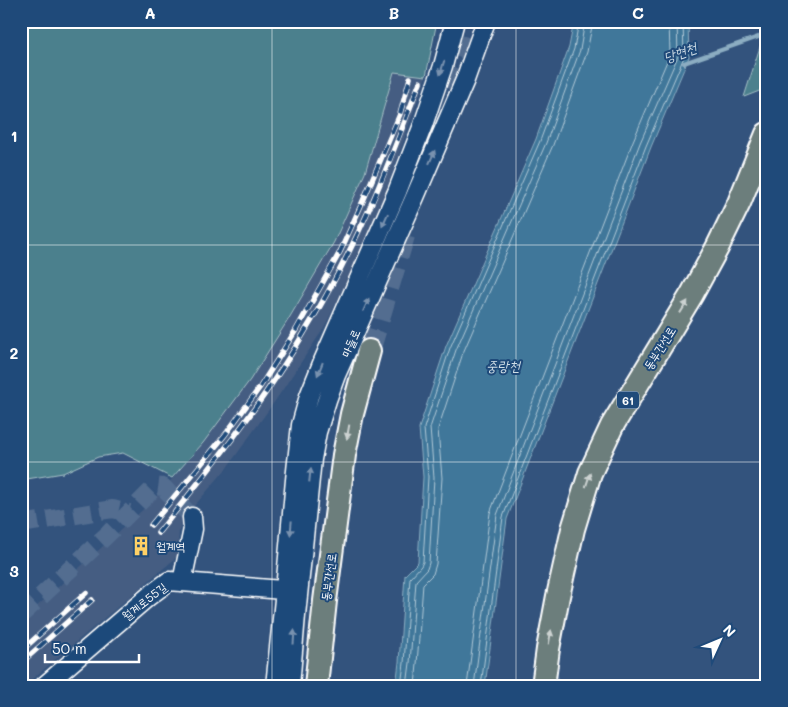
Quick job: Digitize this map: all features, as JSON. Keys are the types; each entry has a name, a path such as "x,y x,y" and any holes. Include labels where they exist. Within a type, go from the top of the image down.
{"highway":[{"name":"동부간선로","path":"543,686 558,596 573,529 590,473 612,426 692,294 717,248 739,203 767,134"},
{"name":"동부간선로","path":"316,686 344,456 352,414 369,351"}],"main road":[{"name":"마들로","path":"290,686 292,590 298,451 301,425 309,396 323,361 397,192 426,116 443,66 455,21"},
{"name":"마들로","path":"275,686 312,459 317,432 327,400 340,366 457,98 486,21"},
{"path":"182,582 193,528 192,517"},
{"name":"월계로55길","path":"44,686 169,581 292,590"}],"shaded area":[{"path":"394,71 426,76 375,224 324,328 226,469 184,518 179,532 177,557 24,686 21,686 21,621 148,505 173,478 203,443 288,320 334,242 365,173"}],"green space":[{"path":"21,21 437,21 426,76 394,72 365,173 334,242 250,380 203,443 172,478 123,453 98,457 63,473 21,480"},
{"path":"767,25 767,88 744,97"}],"water":[{"name":"중랑천","path":"574,21 688,21 689,57 651,147 507,519 485,686 396,686 405,575 418,562 423,477 419,428 446,346 536,139 569,47"}],"waterway":[{"name":"당현천","path":"684,63 767,34"}],"tunnel":[{"path":"453,90 474,21"},
{"path":"369,351 406,229"},
{"path":"21,615 108,534 156,486 163,487 192,517"},
{"path":"21,524 113,509 129,513"}],"railway":[{"path":"151,525 225,435 260,387 296,330 340,252 400,114 410,78"},
{"path":"158,533 253,411 319,309 367,215 420,82"},
{"path":"21,651 86,593"},
{"path":"21,663 92,600"}],"place":[{"name":"월계역","path":"141,546"}]}
